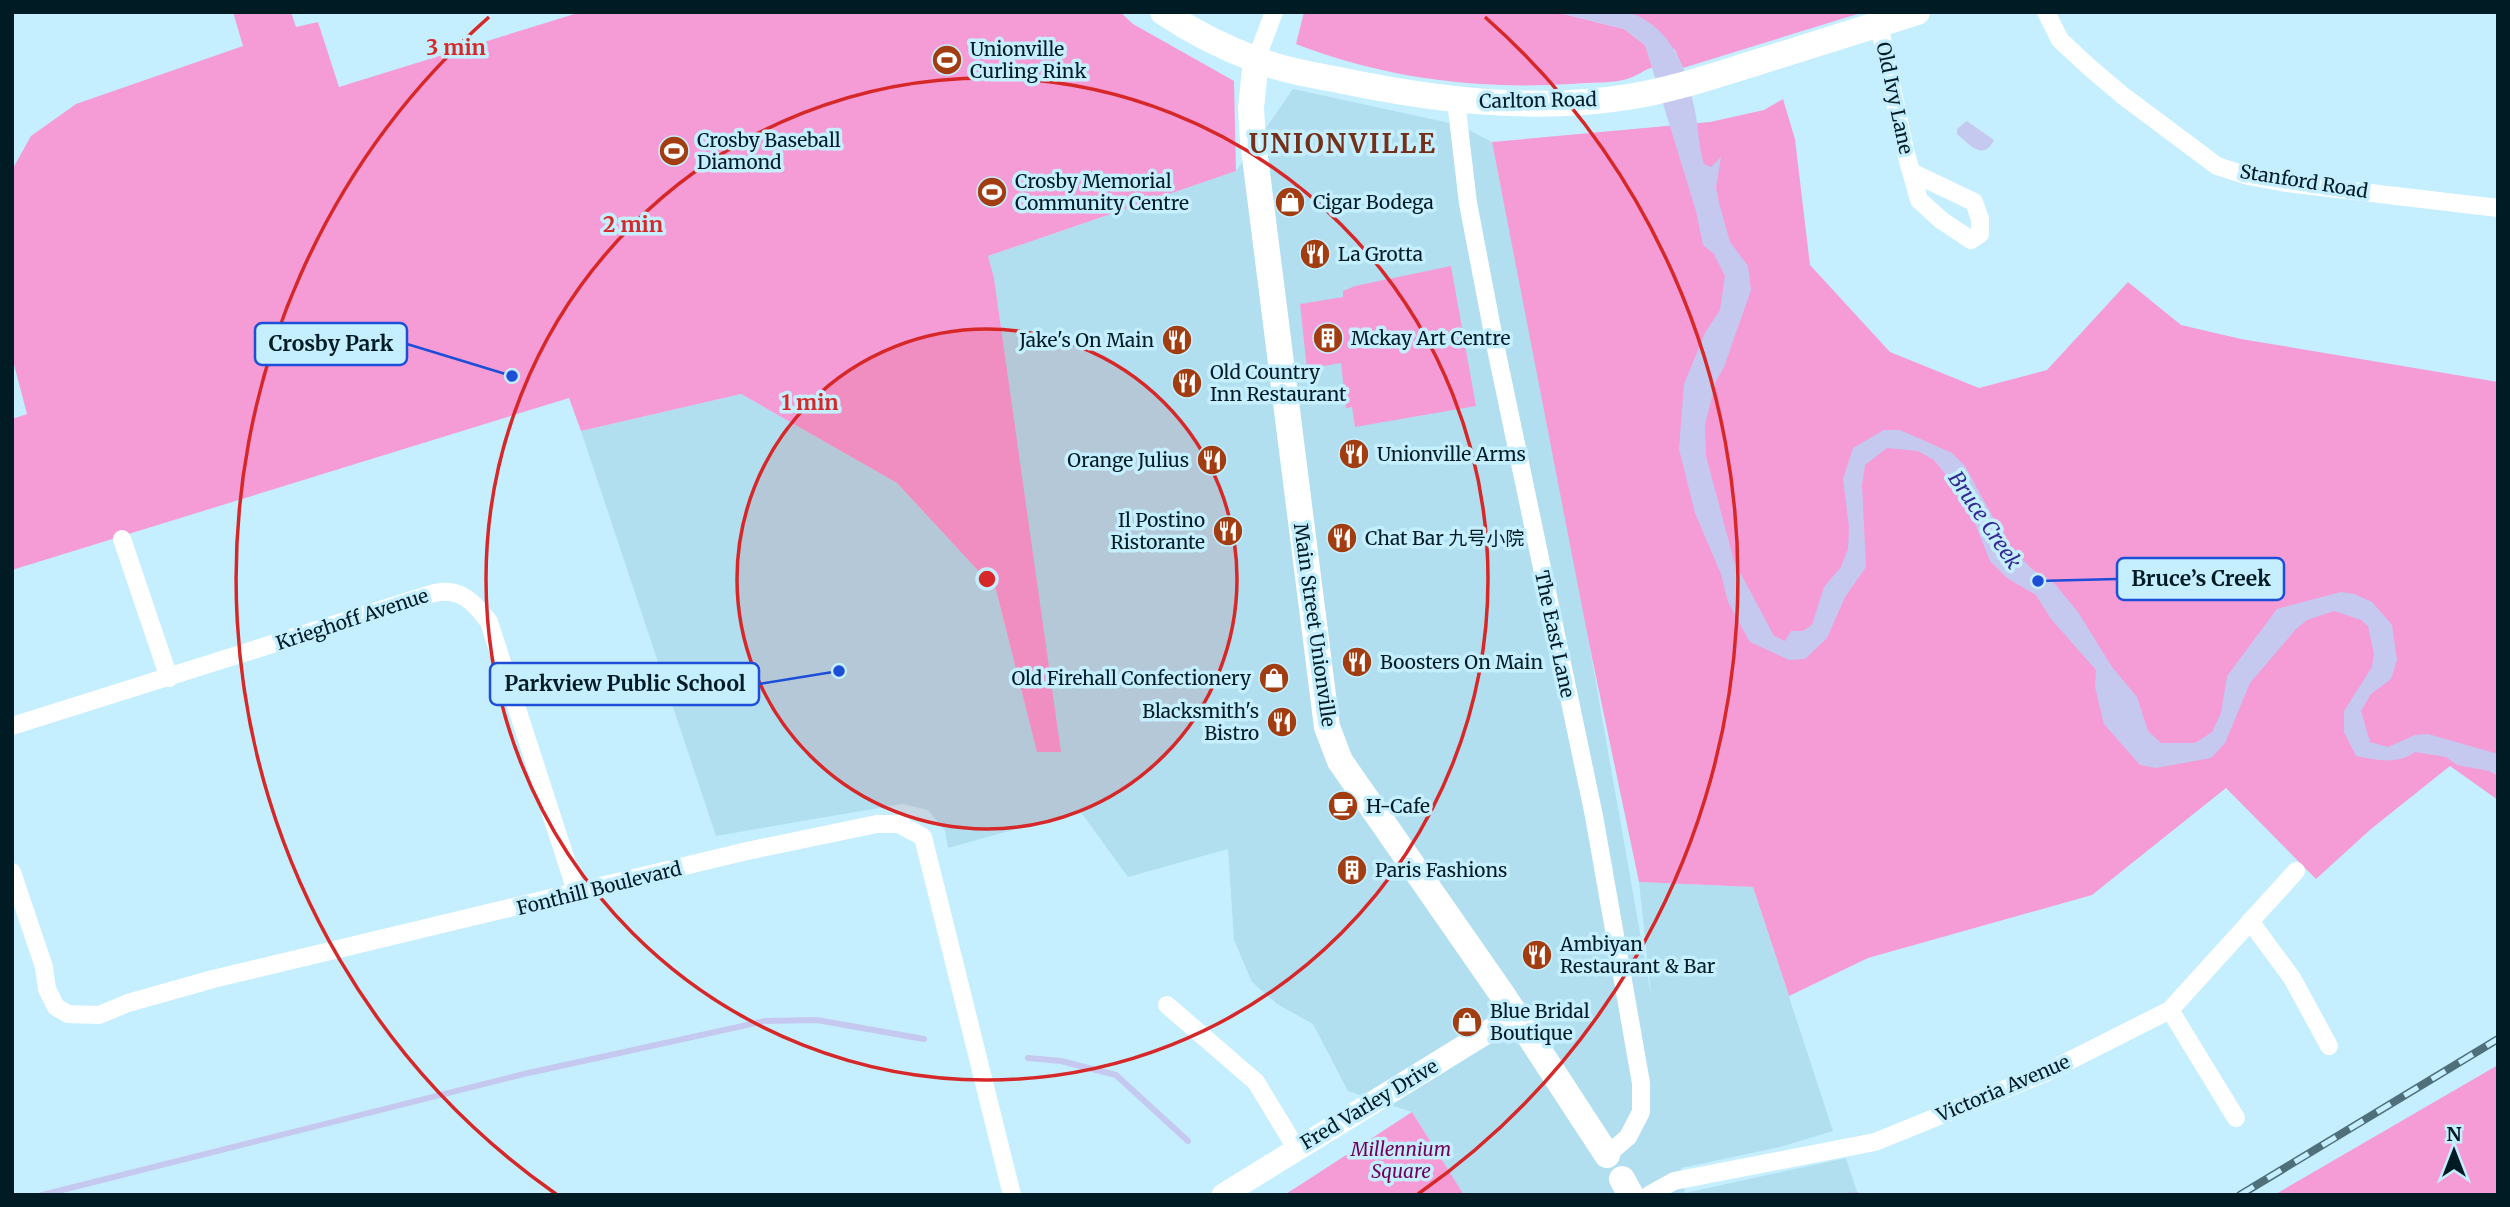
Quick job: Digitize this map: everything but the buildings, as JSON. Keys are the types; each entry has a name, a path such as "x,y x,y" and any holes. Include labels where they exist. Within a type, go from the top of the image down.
{"main road":[{"name":"Carlton Road","path":"1163,12 1255,60 1279,68 1369,87 1456,101 1533,104 1627,97 1705,79 1917,12"},
{"name":"Main Street Unionville","path":"1255,60 1251,108 1252,141 1327,727 1340,761 1515,1015 1607,1155"}],"street":[{"name":"Main Street Unionville","path":"1255,60 1274,12"},
{"name":"Stanford Road","path":"2046,12 2060,40 2088,66 2217,166 2248,176 2286,183 2498,208"},
{"name":"Old Ivy Lane","path":"1879,24 1910,172"},
{"name":"The East Lane","path":"1456,101 1468,204 1594,816 1641,1083 1641,1112 1628,1137 1607,1155"},
{"path":"122,539 169,678"},
{"name":"Krieghoff Avenue","path":"12,726 434,593 446,590 459,593 474,603 489,622 577,894"},
{"name":"Fonthill Boulevard","path":"12,872 44,967 47,989 56,1007 68,1014 99,1015 128,1003 213,979 577,894 747,851 877,824 899,824 923,837 1012,1195"},
{"name":"Victoria Avenue","path":"1649,1195 1674,1181 1875,1142 2045,1073 2170,1010 2296,871"},
{"path":"2250,921 2292,978 2329,1046"},
{"path":"1167,1005 1256,1082 1296,1149"},
{"path":"2170,1010 2235,1118"},
{"name":"Fred Varley Drive","path":"1223,1195 1515,1015"},
{"name":"Main Street Unionville","path":"1607,1155 1626,1187"}],"shaded area":[{"path":"1293,89 1459,125 1492,142 1566,513 1651,995 1639,882 1753,887 1833,1131 1780,1147 1681,1168 1685,1193 1846,1158 1858,1195 1464,1195 1412,1112 1348,1091 1313,1024 1277,1004 1252,982 1234,940 1228,849 1128,877 1080,811 948,848 945,831 928,810 902,804 716,836 581,431 741,394 897,483 996,590 1037,751 1060,752 994,278 988,256 1236,171"}],"green space":[{"path":"233,12 291,12 296,27 318,22 339,87 581,12 1120,12 1133,24 1234,81 1236,171 988,256 994,278 1061,752 1037,752 996,590 897,483 741,394 581,431 569,398 12,570 12,419 27,414 12,357 12,170 31,136 76,104 243,46"},
{"path":"1304,12 1556,12 1624,29 1645,45 1654,67 1630,78 1601,82 1501,85 1431,79 1363,65 1296,44"},
{"path":"1629,12 1864,12 1683,68 1675,50"},
{"path":"1783,99 1795,139 1810,265 1890,352 1979,388 2047,370 2128,282 2181,325 2241,339 2498,382 2498,800 2450,766 2371,829 2316,879 2226,788 2092,895 1868,958 1789,996 1753,887 1639,882 1590,648 1492,142 1710,122 1764,110"},
{"path":"1451,266 1476,406 1355,427 1352,407 1346,408 1341,363 1307,369 1300,304 1343,297 1343,291 1355,286"},
{"path":"2498,1065 2498,1195 2274,1195"},
{"name":"Millennium Square","path":"1412,1112 1464,1195 1284,1195 1300,1185"}],"water":[{"name":"Bruce Creek","path":"1606,10 1631,13 1658,29 1676,53 1688,81 1704,164 1711,167 1721,157 1716,187 1719,203 1730,242 1748,266 1751,290 1724,367 1716,381 1705,425 1706,456 1734,561 1774,636 1785,641 1791,631 1803,631 1812,625 1824,587 1841,567 1848,549 1849,527 1843,479 1853,448 1884,430 1900,430 1952,453 1965,466 2008,545 2033,570 2053,582 2078,612 2112,667 2137,697 2148,731 2161,743 2195,743 2212,732 2221,713 2227,676 2277,609 2341,592 2372,602 2392,625 2397,660 2391,679 2371,694 2361,711 2370,742 2388,747 2415,735 2428,734 2498,754 2498,776 2489,771 2457,765 2446,757 2415,752 2394,760 2356,756 2344,732 2344,711 2372,667 2374,654 2368,626 2361,620 2334,611 2307,620 2296,629 2250,683 2225,743 2211,758 2156,768 2140,765 2104,724 2095,687 2096,670 2051,619 2036,595 2007,578 1990,561 1973,518 1954,485 1934,460 1918,451 1887,448 1865,465 1862,485 1866,567 1845,597 1827,638 1805,659 1789,660 1750,642 1728,602 1721,574 1695,513 1679,449 1684,384 1705,333 1720,310 1725,276 1714,254 1703,245 1696,211 1645,45 1624,29 1556,12"},
{"path":"1967,121 1994,140 1985,150 1976,149 1957,134 1957,129"}],"waterway":[{"path":"42,1195 524,1074 765,1021 817,1020 924,1039"},
{"path":"1028,1058 1061,1061 1116,1075 1188,1141"},
{"path":"1849,1195 1857,1195"}],"railway":[{"path":"2240,1195 2498,1039"}],"place":[{"name":"Unionville Curling Rink","path":"947,60"},
{"name":"Crosby Baseball Diamond","path":"674,151"},
{"name":"Crosby Memorial Community Centre","path":"992,192"},
{"name":"Cigar Bodega","path":"1290,202"},
{"name":"La Grotta","path":"1315,254"},
{"name":"Mckay Art Centre","path":"1328,338"},
{"name":"Jake's On Main","path":"1177,340"},
{"name":"Crosby Park","path":"512,376"},
{"name":"Old Country Inn Restaurant","path":"1187,383"},
{"name":"Unionville Arms","path":"1354,454"},
{"name":"Orange Julius","path":"1212,460"},
{"name":"Il Postino Ristorante","path":"1228,531"},
{"name":"Chat Bar 九号小院","path":"1342,538"},
{"name":"Bruce’s Creek","path":"2038,581"},
{"name":"Boosters On Main","path":"1357,662"},
{"name":"Parkview Public School","path":"839,671"},
{"name":"Old Firehall Confectionery","path":"1274,678"},
{"name":"Blacksmith's Bistro","path":"1282,722"},
{"name":"H-Cafe","path":"1343,806"},
{"name":"Paris Fashions","path":"1352,870"},
{"name":"Ambiyan Restaurant & Bar","path":"1537,955"},
{"name":"Blue Bridal Boutique","path":"1467,1022"}],"district":[{"name":"UNIONVILLE","path":"1343,143"}]}
